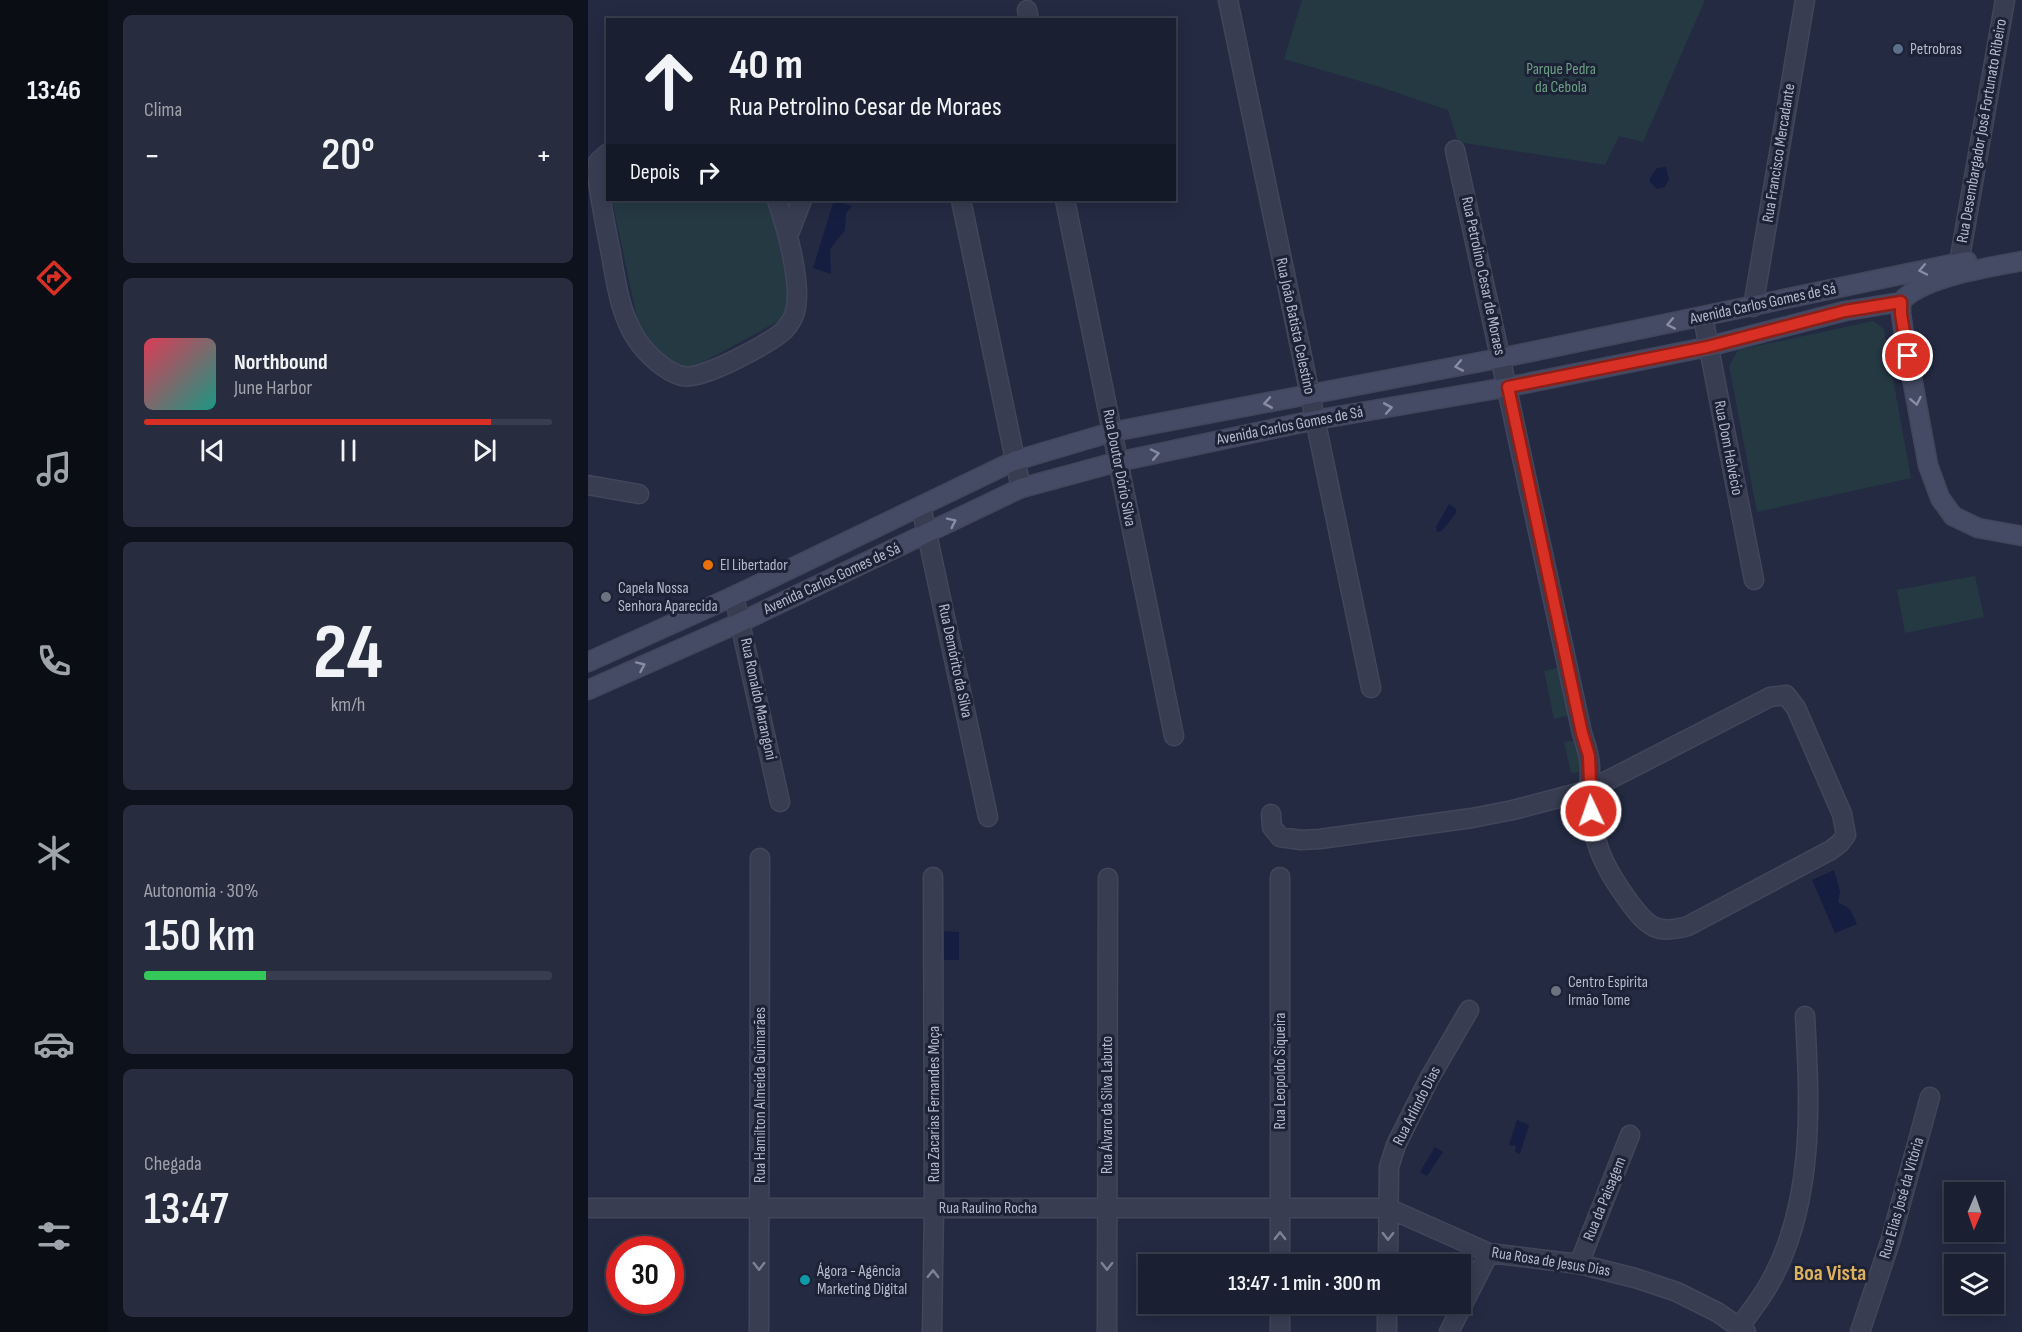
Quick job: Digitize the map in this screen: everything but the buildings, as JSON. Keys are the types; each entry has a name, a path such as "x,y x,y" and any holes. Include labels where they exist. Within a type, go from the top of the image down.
{"street":[{"name":"Rua João Batista Celestino","path":"1228,0 1371,688"},
{"name":"Rua Francisco Mercadante","path":"1753,307 1805,0"},
{"name":"Rua Desembargador José Fortunato Ribeiro","path":"1959,263 2005,0"},
{"name":"Rua Petrolino Cesar de Moraes","path":"1455,150 1571,683 1589,756 1589,790 1593,832 1598,851 1612,878 1644,921 1654,929 1672,931 1688,926 1831,850 1846,836 1842,814 1796,708 1786,695 1770,697 1589,790"},
{"path":"606,155 598,162 597,173 620,304 628,325 639,342 662,365 683,376 696,376 744,354 783,332 794,316 798,300 788,236 777,201"},
{"path":"788,236 802,201"},
{"path":"961,201 1021,488"},
{"name":"Rua Doutor Dório Silva","path":"1065,201 1174,736"},
{"name":"Avenida Carlos Gomes de Sá","path":"588,662 734,596 1014,461 1112,432 1309,396 2022,252"},
{"name":"Avenida Carlos Gomes de Sá","path":"588,690 741,622 1021,488 1117,462 1315,420 1508,387 1707,347 1845,311 1901,302 1907,295 1917,290 1958,274 2022,261"},
{"path":"1901,302 1904,334 1928,465 1940,498 1953,516 1978,528 2018,534"},
{"name":"Rua Dom Helvécio","path":"1702,317 1754,579"},
{"path":"588,485 639,494"},
{"name":"Rua Demórito da Silva","path":"921,506 988,817"},
{"name":"Rua Ronaldo Marangoni","path":"734,596 780,802"},
{"path":"1271,814 1272,827 1280,837 1300,840 1320,839 1472,818 1589,790"},
{"name":"Rua Hamilton Almeida Guimarães","path":"759,1332 760,858"},
{"name":"Rua Zacarias Fernandes Moça","path":"932,1332 933,877"},
{"name":"Rua Leopoldo Siqueira","path":"1280,877 1280,1254"},
{"name":"Rua Álvaro da Silva Labuto","path":"1107,1332 1108,878"},
{"name":"Rua Arlindo Dias","path":"1388,1254 1389,1167 1396,1145 1429,1079 1469,1010"},
{"path":"1743,1330 1769,1285 1787,1245 1800,1198 1807,1153 1809,1115 1805,1016"},
{"name":"Rua Elias José da Vitória","path":"1860,1332 1891,1239 1930,1097"},
{"name":"Rua da Paisagem","path":"1579,1264 1630,1135"},
{"name":"Rua Raulino Rocha","path":"588,1208 1388,1208"},
{"name":"Rua Rosa de Jesus Dias","path":"1388,1208 1489,1253 1579,1264 1635,1278 1677,1293 1717,1312 1743,1330"},
{"path":"1449,1332 1489,1253"},
{"path":"1280,1314 1280,1332"},
{"path":"1387,1314 1387,1332"}],"green space":[{"name":"Parque Pedra da Cebola","path":"1302,0 1705,0 1643,142 1619,136 1605,165 1458,142 1448,110 1284,59"},
{"path":"612,201 768,201 793,303 786,317 683,373 640,332"},
{"path":"1873,321 1884,329 1911,478 1757,512 1729,366 1738,350"},
{"path":"1975,576 1984,617 1905,633 1897,590"},
{"path":"1561,667 1570,715 1554,719 1544,671"},
{"path":"1580,740 1587,771 1571,773 1564,742"}],"water":[{"path":"1666,167 1669,179 1665,187 1657,189 1650,182 1650,178 1657,168"},
{"path":"834,201 852,206 846,213 845,230 830,249 831,274 813,268"},
{"path":"1449,504 1456,509 1456,513 1442,531 1437,532 1436,527"},
{"path":"1834,870 1840,891 1838,902 1850,909 1857,924 1835,933 1812,880"},
{"path":"944,931 959,932 959,960 944,960"},
{"path":"1517,1120 1529,1125 1520,1154 1515,1152 1516,1146 1509,1145"},
{"path":"1435,1147 1443,1152 1427,1176 1420,1172"}],"place":[{"name":"Petrobras","path":"1898,49"},
{"name":"El Libertador","path":"708,565"},
{"name":"Capela Nossa Senhora Aparecida","path":"606,597"},
{"name":"Centro Espirita Irmão Tome","path":"1556,991"},
{"name":"Ágora - Agência Marketing Digital","path":"805,1280"}],"district":[{"name":"Boa Vista","path":"1830,1273"}],"route":[{"path":"1591,811 1589,756 1582,733 1508,387 1707,347 1845,311 1901,302 1908,356"}]}
